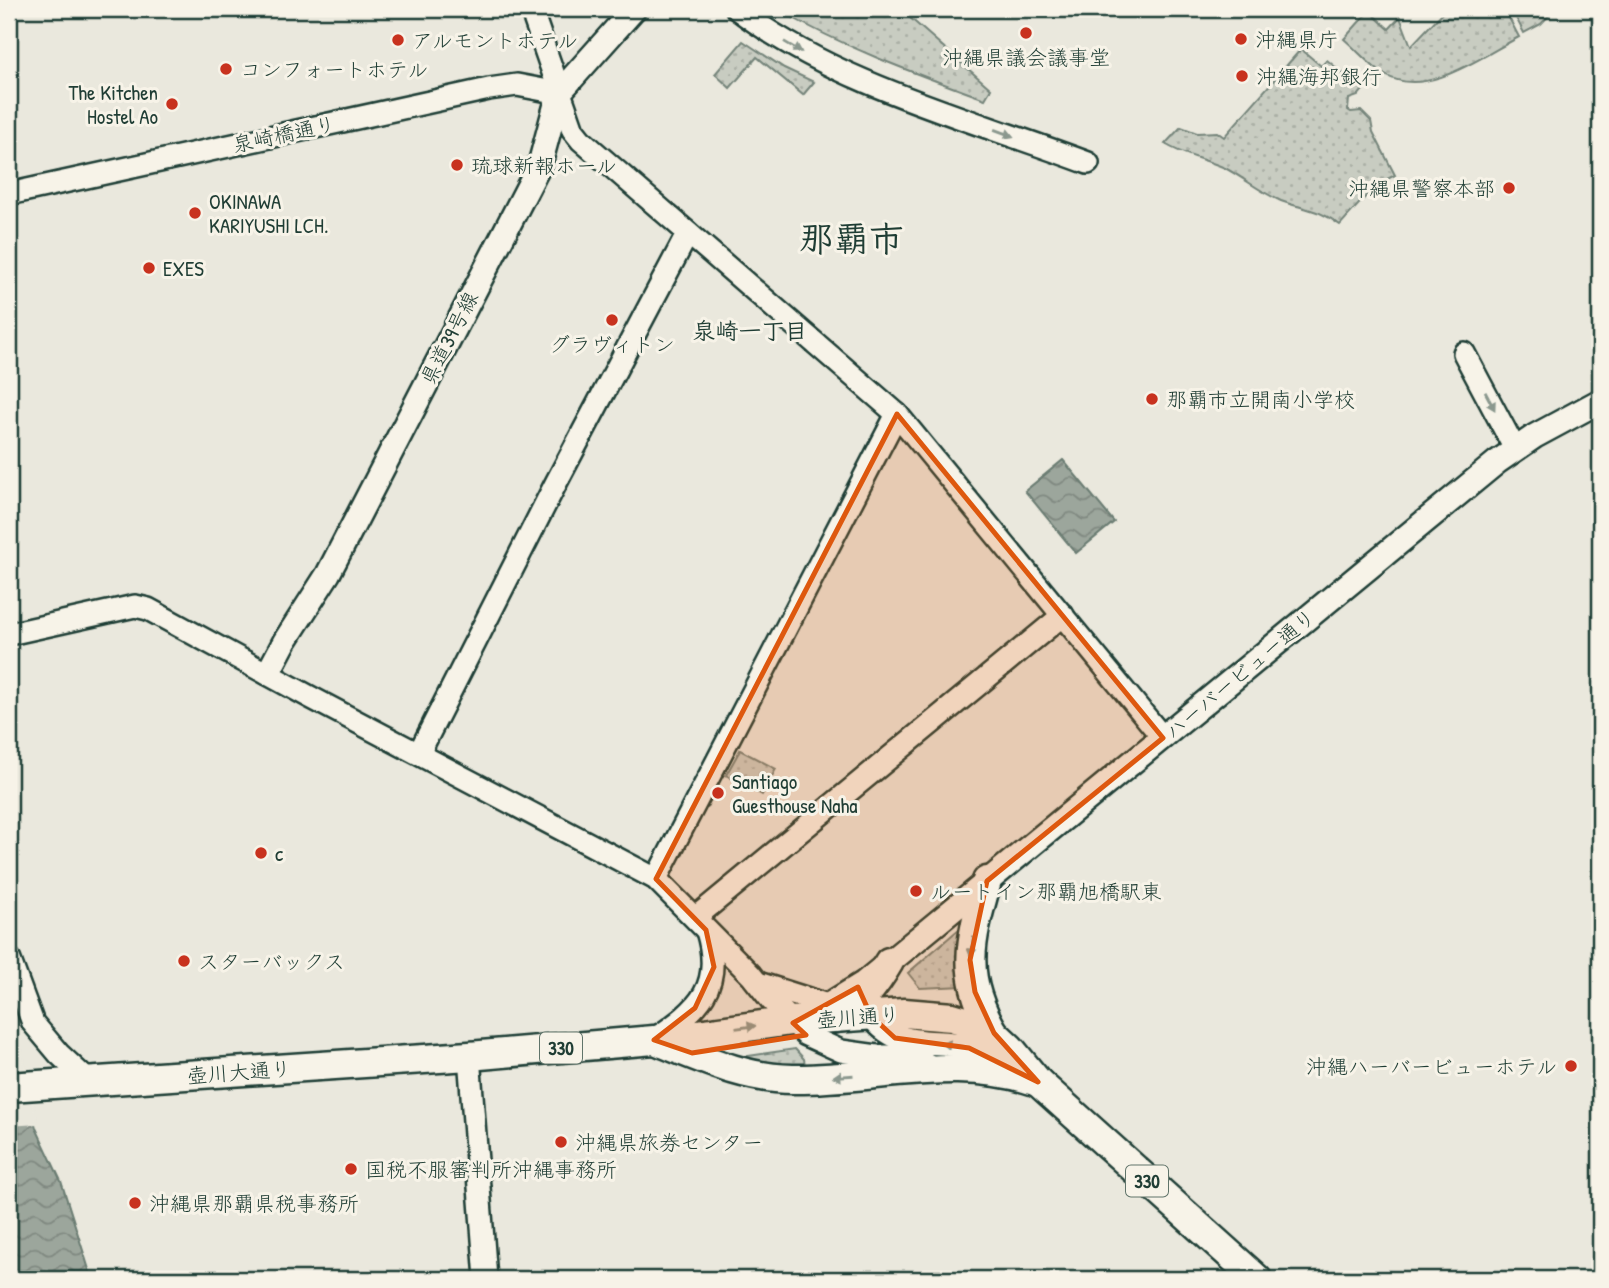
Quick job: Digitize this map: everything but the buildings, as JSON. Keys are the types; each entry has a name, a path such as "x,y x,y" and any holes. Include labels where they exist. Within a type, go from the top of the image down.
{"highway":[{"path":"987,881 976,919 970,960 975,992 994,1033"},
{"path":"852,1006 878,982 889,962"},
{"name":"壺川通り","path":"469,1056 798,1028 852,1006 952,1017 994,1033 1010,1048 1025,1077 1257,1279"},
{"path":"692,1053 765,1044 798,1028"},
{"name":"壺川通り","path":"654,1040 741,1073 793,1079 971,1068 1025,1077"},
{"name":"壺川大通り","path":"21,1086 469,1056"}],"main road":[{"name":"県道39号線","path":"268,673 328,574 540,164 559,93 634,9"},
{"name":"ハーバービュー通り","path":"889,962 1515,449 1600,401"},
{"path":"852,1006 895,1038 969,1048 991,1055 1025,1077"}],"street":[{"path":"531,9 573,130 898,414 1163,738"},
{"path":"737,9 785,43 828,65 1088,163"},
{"name":"泉崎橋通り","path":"9,194 489,89 517,85 559,93"},
{"path":"419,753 556,483 688,233"},
{"path":"1464,353 1515,449"},
{"path":"656,879 898,414"},
{"path":"9,634 135,606 148,609 656,879 701,923 798,1028 841,1051 877,1056 914,1056 936,1069"},
{"path":"701,923 1063,615"},
{"path":"654,1040 688,1015 708,988 714,967 713,951 701,923"},
{"path":"9,958 33,1023 86,1080"},
{"path":"758,983 852,1006"},
{"path":"469,1056 486,1279"}],"highlighted area":[{"path":"897,414 1163,738 987,881 970,960 975,992 994,1033 1038,1082 969,1048 895,1038 871,1016 858,987 793,1023 806,1035 725,1050 692,1053 654,1040 695,1008 714,967 706,930 656,879"}],"shaded area":[{"path":"777,9 900,9 991,89 985,99 931,79 853,47"},
{"path":"1446,9 1508,9 1508,16 1519,37 1454,72 1418,82 1401,81 1385,75 1344,39 1369,11 1389,29 1400,17 1411,46"},
{"path":"1514,9 1555,9 1541,24 1524,33"},
{"path":"743,41 784,68 814,82 803,95 757,57 730,88 715,74"},
{"path":"1301,49 1321,66 1327,60 1363,90 1358,96 1349,99 1348,110 1361,111 1371,121 1373,132 1395,175 1376,185 1340,225 1318,212 1281,201 1225,168 1165,144 1181,127 1197,133 1217,132 1224,137"},
{"path":"740,750 776,769 762,795 726,775"},
{"path":"966,923 964,986 920,988 908,973"},
{"path":"795,1049 804,1059 805,1065 769,1069 749,1060 748,1056"}],"water":[{"path":"1063,460 1114,522 1076,553 1025,491"},
{"path":"9,1016 36,1128 61,1181 92,1279 16,1279 9,1256"}],"pier":[{"path":"21,1045 38,1124 9,1126 9,1047"}],"place":[{"name":"沖縄県議会議事堂","path":"1026,33"},
{"name":"沖縄県庁","path":"1241,39"},
{"name":"アルモントホテル","path":"398,40"},
{"name":"コンフォートホテル","path":"226,69"},
{"name":"沖縄海邦銀行","path":"1242,76"},
{"name":"The Kitchen Hostel Ao","path":"172,104"},
{"name":"琉球新報ホール","path":"457,165"},
{"name":"沖縄県警察本部","path":"1509,188"},
{"name":"OKINAWA KARIYUSHI LCH.","path":"195,213"},
{"name":"EXES","path":"149,268"},
{"name":"グラヴィトン","path":"612,320"},
{"name":"那覇市立開南小学校","path":"1152,399"},
{"name":"Santiago Guesthouse Naha","path":"718,793"},
{"name":"c","path":"261,853"},
{"name":"ルートイン那覇旭橋駅東","path":"916,891"},
{"name":"スターバックス","path":"184,961"},
{"name":"沖縄ハーバービューホテル","path":"1571,1066"},
{"name":"沖縄県旅券センター","path":"561,1142"},
{"name":"国税不服審判所沖縄事務所","path":"351,1169"},
{"name":"沖縄県那覇県税事務所","path":"135,1203"}],"district":[{"name":"那覇市","path":"851,238"},
{"name":"泉崎一丁目","path":"750,330"}]}
